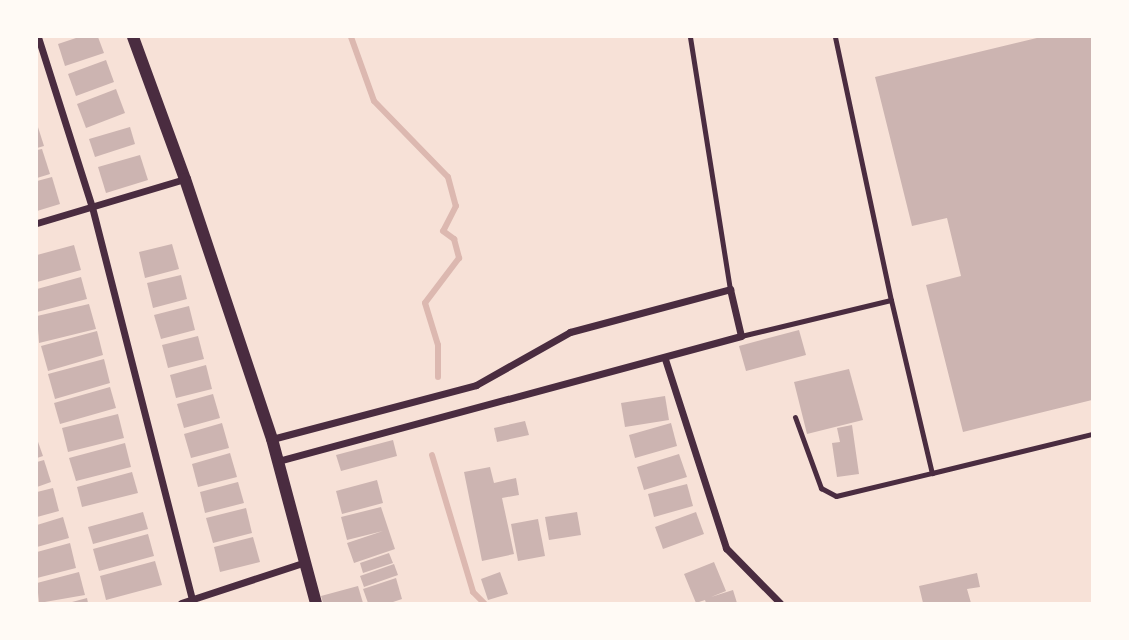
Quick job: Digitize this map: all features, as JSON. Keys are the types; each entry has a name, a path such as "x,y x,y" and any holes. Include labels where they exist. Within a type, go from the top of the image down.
{"street":[{"path":"38,37 92,207 192,601"},
{"path":"133,37 185,179 272,439 316,603"},
{"path":"37,223 185,179"},
{"path":"272,439 476,385 570,332 730,289 741,337 278,461"},
{"path":"665,359 726,548 780,603"},
{"path":"181,603 306,562"}],"lane":[{"path":"690,37 730,289"},
{"path":"835,37 891,300 932,473"},
{"path":"741,337 891,300"},
{"path":"795,417 821,488 836,496 1092,434"}],"building":[{"path":"79,37 98,37 104,53 65,66 58,44"},
{"path":"1041,37 1092,37 1092,400 963,432 926,285 961,276 947,218 912,226 875,77"},
{"path":"106,60 114,82 76,96 68,74"},
{"path":"116,89 125,113 86,128 77,104"},
{"path":"37,124 44,146 37,148"},
{"path":"130,127 135,144 95,157 89,139"},
{"path":"42,149 50,174 37,178 37,150"},
{"path":"140,155 148,180 106,193 98,167"},
{"path":"52,177 60,204 37,211 37,181"},
{"path":"172,244 179,269 145,278 139,252"},
{"path":"74,245 81,270 37,282 37,255"},
{"path":"181,275 187,299 153,308 147,283"},
{"path":"81,277 87,299 37,312 37,289"},
{"path":"89,304 96,329 39,343 37,316"},
{"path":"189,306 195,330 161,339 154,315"},
{"path":"799,330 806,355 746,371 739,346"},
{"path":"97,331 103,355 48,371 41,346"},
{"path":"198,336 204,359 168,368 162,345"},
{"path":"104,359 110,383 55,399 48,374"},
{"path":"206,365 212,389 176,398 170,375"},
{"path":"849,369 863,420 807,434 794,382"},
{"path":"110,387 116,408 60,424 54,403"},
{"path":"213,394 220,418 184,428 177,404"},
{"path":"665,396 669,420 625,427 621,403"},
{"path":"118,414 124,438 68,452 62,428"},
{"path":"525,421 529,435 497,442 494,428"},
{"path":"222,423 229,448 191,458 184,434"},
{"path":"671,423 677,446 635,458 629,435"},
{"path":"852,425 859,474 837,477 832,443 840,442 837,428"},
{"path":"37,439 43,456 37,458"},
{"path":"393,440 397,456 341,471 336,455"},
{"path":"125,443 131,467 76,481 69,458"},
{"path":"230,453 237,477 198,487 192,464"},
{"path":"679,454 687,477 644,490 637,467"},
{"path":"44,460 51,482 37,487 37,462"},
{"path":"490,467 494,483 516,478 519,495 502,498 514,554 482,561 464,472"},
{"path":"132,472 138,493 82,507 77,487"},
{"path":"377,480 383,503 342,514 336,491"},
{"path":"238,482 244,503 205,513 200,492"},
{"path":"687,484 693,506 654,517 648,494"},
{"path":"53,488 59,511 37,517 37,492"},
{"path":"381,507 395,549 354,563 347,543 383,531 347,540 341,517"},
{"path":"246,508 252,533 213,543 206,518"},
{"path":"143,512 148,529 93,544 88,527"},
{"path":"577,512 581,535 549,540 545,517"},
{"path":"696,512 704,534 663,549 655,527"},
{"path":"63,517 69,538 37,547 37,525"},
{"path":"538,519 545,556 518,561 511,524"},
{"path":"148,534 154,556 99,571 93,549"},
{"path":"253,537 260,562 220,572 214,547"},
{"path":"70,543 76,568 37,578 37,552"},
{"path":"389,553 393,563 363,573 360,563"},
{"path":"155,561 162,585 106,600 100,576"},
{"path":"714,562 726,591 711,597 733,590 737,603 706,603 705,600 696,603 684,574"},
{"path":"394,564 398,575 364,587 360,576"},
{"path":"79,572 85,595 39,603 37,583"},
{"path":"500,572 508,594 488,600 481,579"},
{"path":"977,573 980,587 967,589 971,603 923,603 919,586"},
{"path":"396,578 402,599 390,603 368,603 363,589"},
{"path":"358,586 363,603 323,603 321,596"},
{"path":"87,598 88,603 72,603 72,602"}],"waterway":[{"path":"351,37 374,101 448,177 456,206 443,231 454,239 459,258 425,303 438,345 438,377"},
{"path":"432,455 473,592 484,603"}]}
